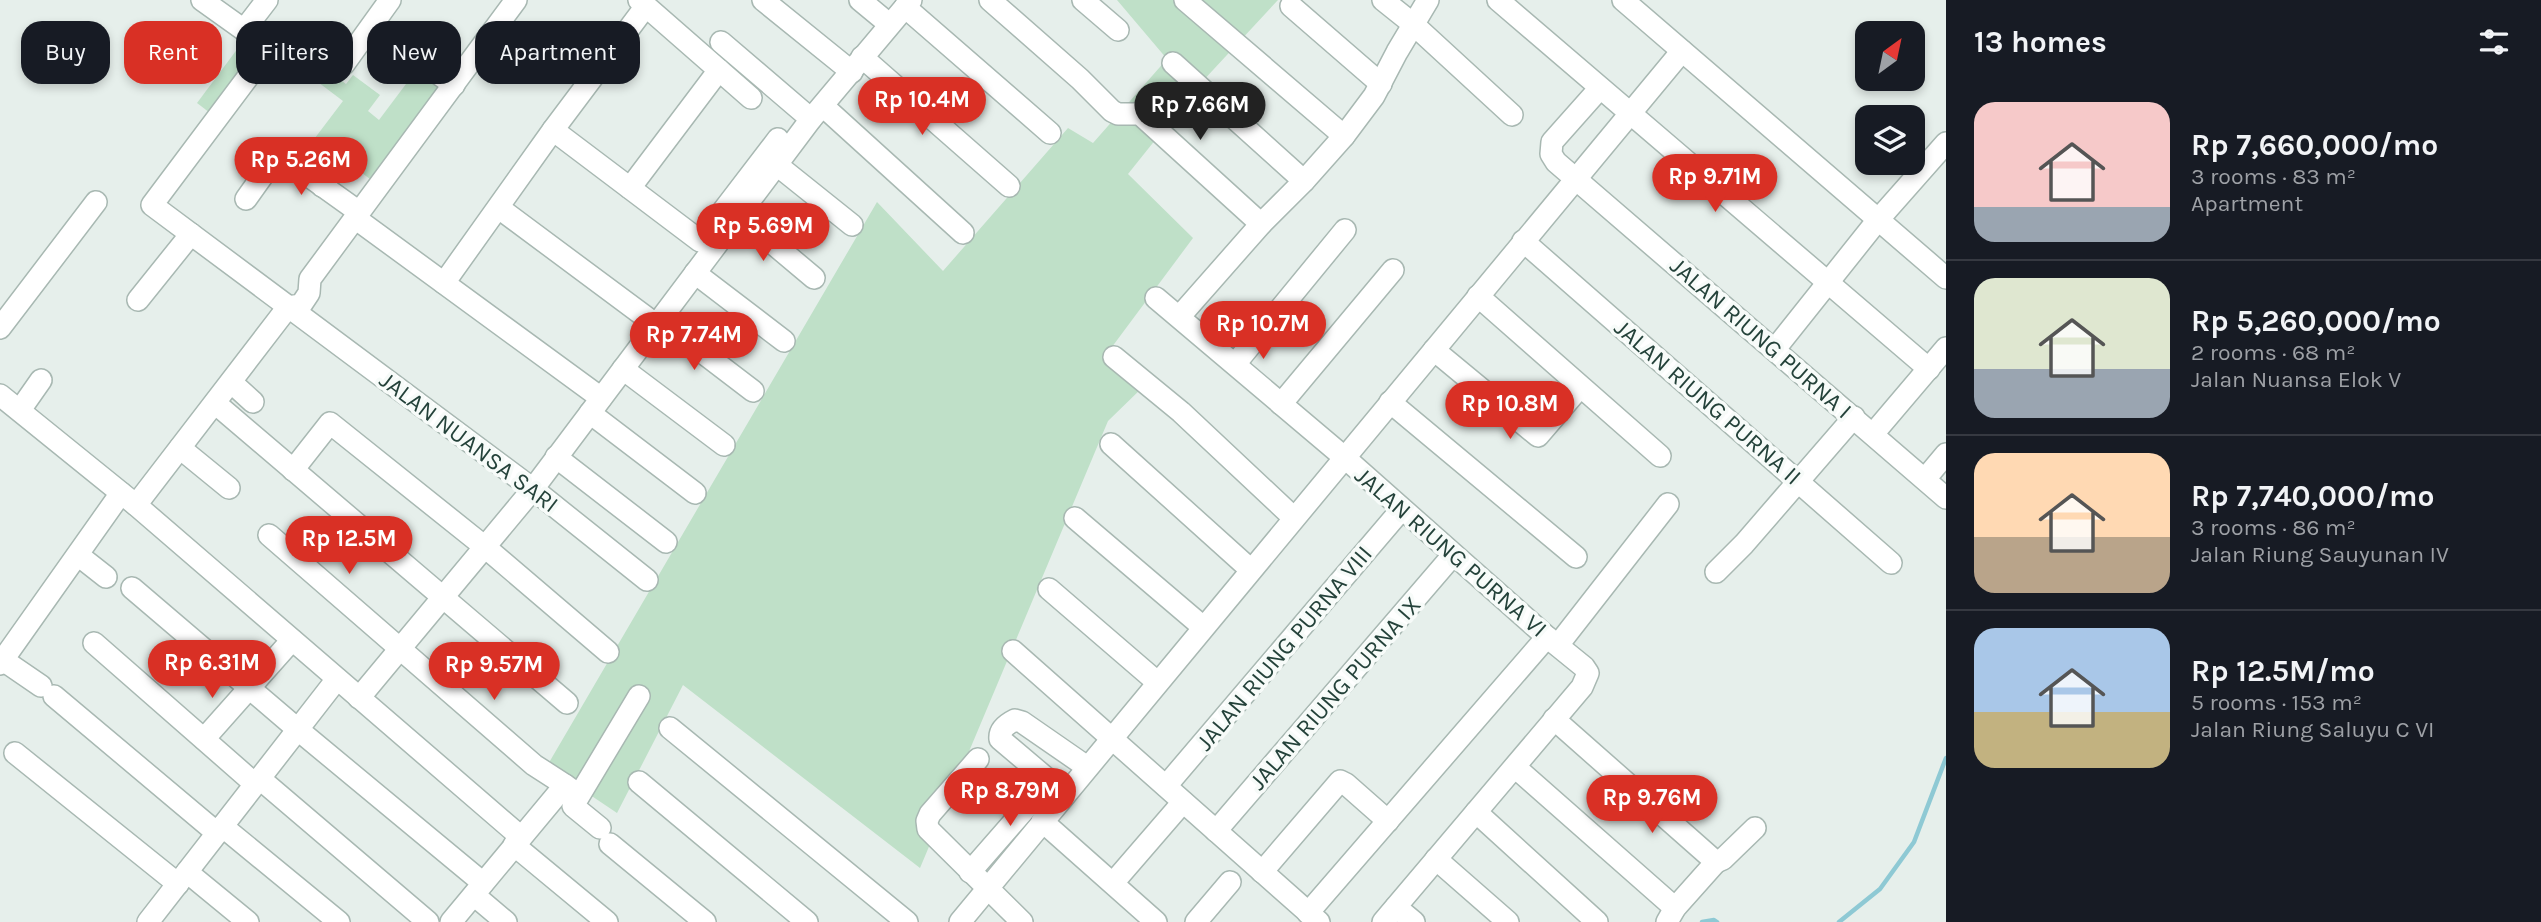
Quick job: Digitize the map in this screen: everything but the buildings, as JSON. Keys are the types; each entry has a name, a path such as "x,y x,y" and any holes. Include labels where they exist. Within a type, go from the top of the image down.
{"street":[{"path":"202,0 236,24"},
{"path":"251,21 267,0"},
{"path":"375,21 390,0"},
{"path":"339,922 47,691 1,662 78,555 128,499 180,448 299,294 516,0"},
{"path":"763,0 857,64 1009,186"},
{"path":"860,0 890,24"},
{"path":"990,0 1080,79 1112,111 1118,114 1140,114 1261,224"},
{"path":"1083,0 1118,30"},
{"path":"1185,0 1344,136"},
{"path":"1383,0 1512,115"},
{"path":"1180,316 1344,136 1381,84 1428,0"},
{"path":"1498,0 1928,369"},
{"path":"1623,0 1946,278"},
{"path":"444,283 642,3 751,98"},
{"path":"359,698 533,489 592,400 623,369 656,321 817,113 908,4 1050,133"},
{"path":"1291,6 1381,84"},
{"path":"353,52 367,33"},
{"path":"721,42 817,113 963,233"},
{"path":"1048,780 1111,738 1682,51"},
{"path":"1172,63 1304,181"},
{"path":"631,188 719,70"},
{"name":"JALAN NUANSA SARI","path":"243,84 152,205 267,291 299,294 647,580"},
{"name":"JALAN RIUNG PURNA I","path":"1600,88 1552,142 1551,154 1575,179 1946,498"},
{"path":"553,130 700,241 784,132"},
{"path":"1775,349 1877,221 1943,152"},
{"path":"246,199 278,155 322,186 592,400 695,493"},
{"path":"777,165 852,225"},
{"path":"322,186 336,167"},
{"path":"0,328 96,202"},
{"path":"499,208 753,391"},
{"path":"739,215 814,278"},
{"path":"1235,364 1345,230"},
{"path":"138,300 191,234"},
{"name":"JALAN RIUNG PURNA II","path":"1524,241 1891,563"},
{"path":"1281,404 1393,270"},
{"path":"695,274 784,341"},
{"path":"1478,296 1660,456"},
{"name":"JALAN RIUNG PURNA VI","path":"1156,298 1344,457 1401,510 1584,667 1588,673 1582,687 1554,719"},
{"path":"1874,434 1946,348"},
{"path":"1434,350 1538,436 1580,387"},
{"path":"1114,357 1181,412 1294,518"},
{"path":"623,369 724,445"},
{"path":"20,410 41,380"},
{"path":"231,382 253,401"},
{"path":"0,395 128,499 359,698 607,922"},
{"path":"1390,402 1576,557"},
{"path":"215,403 293,462 442,598 567,703"},
{"path":"1716,572 1854,418"},
{"path":"293,462 330,423 485,547 608,652"},
{"path":"1111,444 1251,570"},
{"path":"180,448 229,488"},
{"path":"1924,480 1946,454"},
{"path":"556,457 666,542"},
{"path":"1013,651 1166,786 1178,807 1216,831 1314,917 1388,821 1552,641 1668,505"},
{"name":"JALAN RIUNG PURNA VIII","path":"1166,786 1401,510"},
{"path":"1075,518 1203,627"},
{"path":"269,535 534,765 572,790"},
{"path":"78,555 106,577"},
{"name":"JALAN RIUNG PURNA IX","path":"1216,831 1453,555"},
{"path":"132,588 478,889 506,922"},
{"path":"1049,589 1157,682"},
{"path":"204,739 292,640"},
{"path":"94,643 204,739 428,922"},
{"path":"149,921 337,679"},
{"path":"451,922 518,841 572,790 639,696"},
{"path":"1414,922 1390,914 1554,719 1716,862"},
{"path":"1062,798 1048,780 1000,739 1000,733 1008,723 1015,720 1022,722 1078,761"},
{"path":"670,728 907,922"},
{"path":"15,753 182,878 248,922"},
{"path":"978,759 930,814 928,829 1022,922"},
{"path":"960,922 1062,798 1078,761"},
{"path":"1515,767 1671,915 1716,862 1723,859 1755,828"},
{"path":"1262,872 1340,781 1346,783 1388,821"},
{"path":"639,782 807,922"},
{"path":"572,790 573,806 705,922"},
{"path":"970,872 1032,801 1039,798 1062,798"},
{"path":"1113,883 1178,807"},
{"path":"1476,812 1597,922"},
{"path":"1042,821 1156,922"},
{"path":"1436,859 1508,922"},
{"path":"1196,922 1230,882"}],"green space":[{"path":"1117,0 1278,0 1200,84 1128,174 1193,238 1106,355 1144,386 1108,421 920,868 683,685 617,813 547,766 877,202 943,271 1068,128 1093,143 1167,59"},
{"path":"236,51 238,84 214,116 197,103 211,84 222,84 222,70"},
{"path":"353,75 380,95 368,111 379,120 406,84 440,84 445,88 374,182 338,155 322,176 299,159 343,101 320,84 353,84"}],"waterway":[{"path":"1839,922 1880,889 1914,842 1946,758"},
{"path":"1702,922 1717,922"}]}
